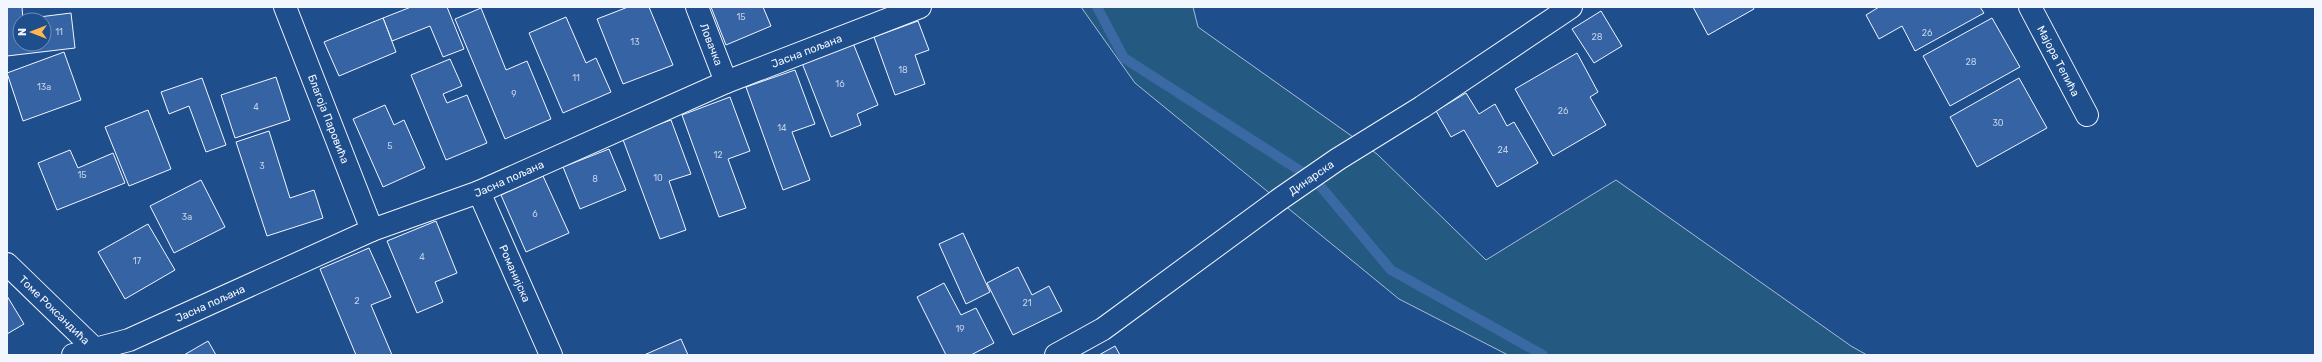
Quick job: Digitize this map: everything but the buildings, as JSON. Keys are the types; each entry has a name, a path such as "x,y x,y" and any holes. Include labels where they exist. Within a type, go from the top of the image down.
{"street":[{"name":"Благоја Паровића","path":"285,7 372,230"},
{"name":"Ловачка","path":"697,7 726,82"},
{"name":"Јасна пољана","path":"73,355 99,352 129,340 372,230 479,192 726,82 920,7"},
{"name":"Динарска","path":"1056,355 1103,329 1280,199 1338,159 1422,107 1571,7"},
{"name":"Мајора Тепића","path":"2030,7 2087,115"},
{"name":"Романијска","path":"479,192 551,355"},
{"name":"Томе Роксандића","path":"7,264 99,352"}],"shaded area":[{"path":"1081,7 1193,7 1198,27 1377,154 1486,260 1616,180 1851,346 1867,355 1508,355 1399,299 1135,83"}],"waterway":[{"path":"1097,7 1124,58 1316,181 1391,270 1543,355"}]}
